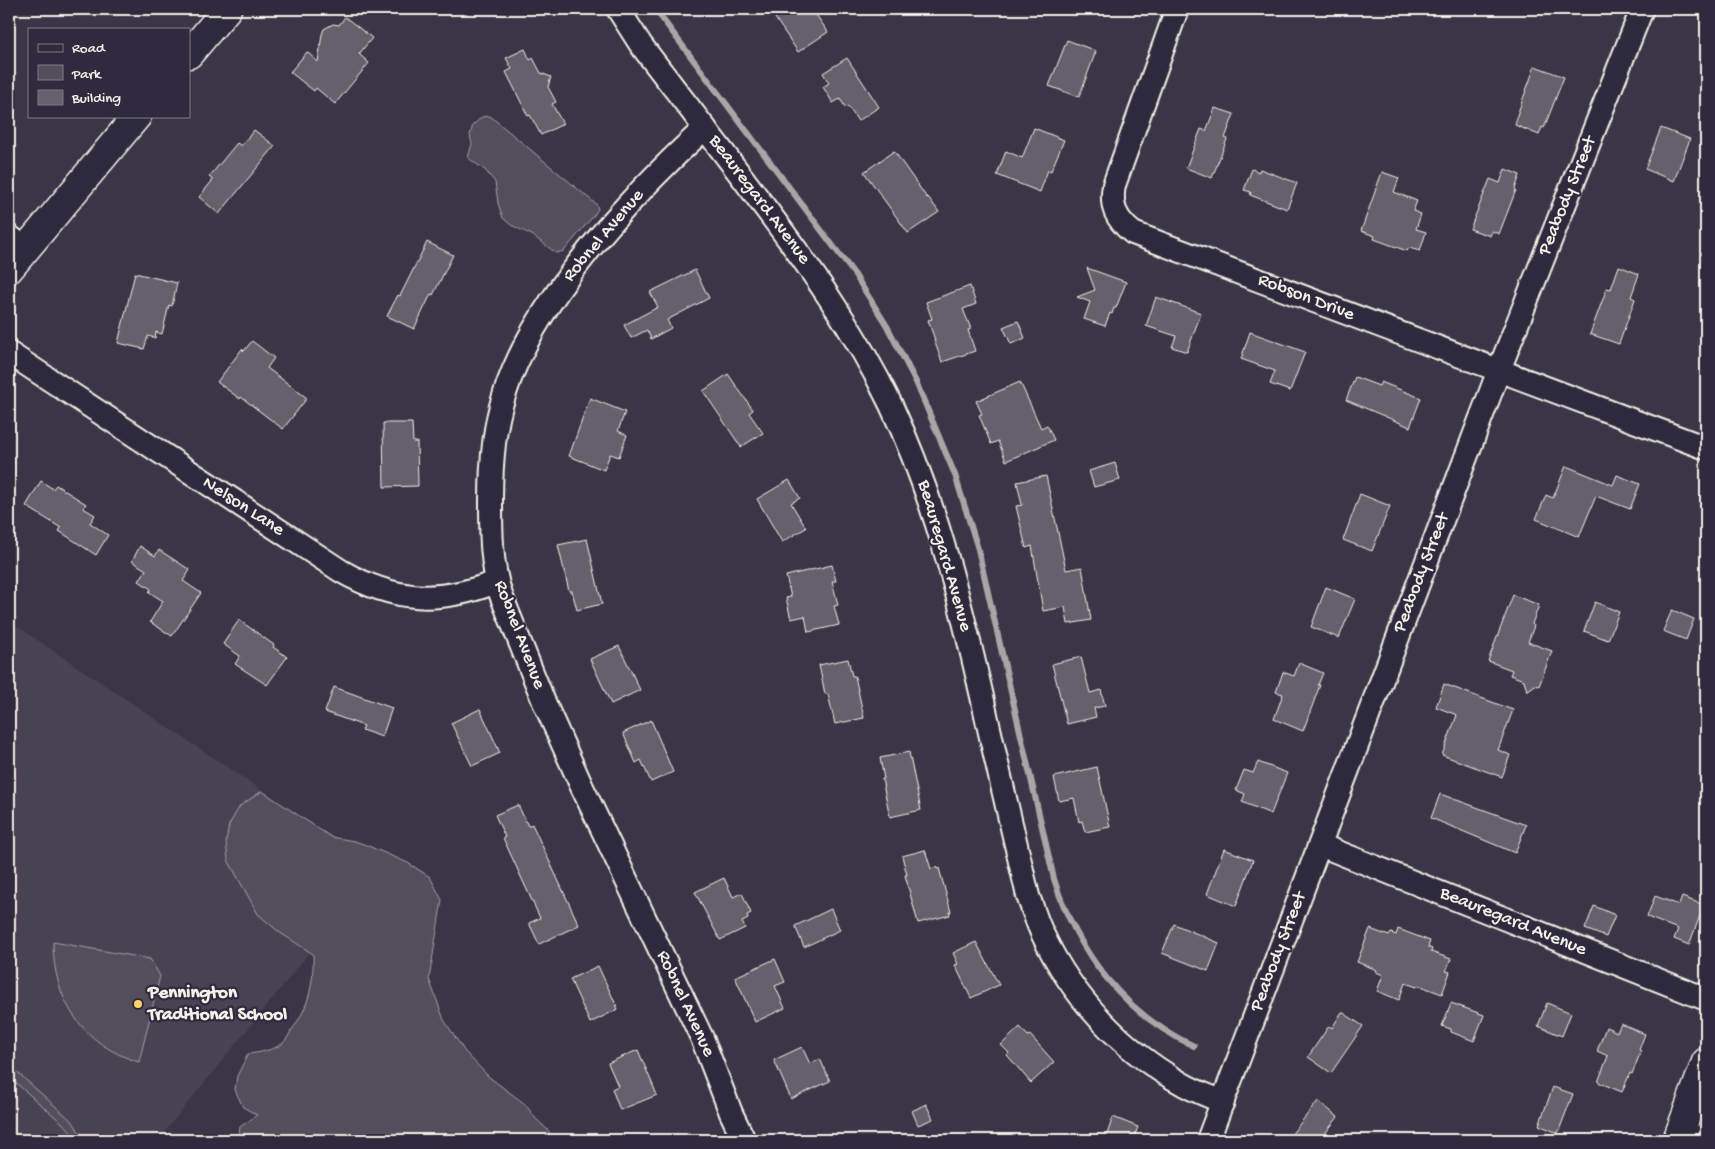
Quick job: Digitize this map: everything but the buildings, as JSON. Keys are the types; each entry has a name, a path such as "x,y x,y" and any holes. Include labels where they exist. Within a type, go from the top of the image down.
{"street":[{"path":"190,53 227,9"},
{"name":"Beauregard Avenue","path":"618,9 641,45 810,267 840,313 891,405 919,470 943,542 964,621 1028,896 1042,934 1062,971 1087,1005 1112,1032 1142,1059 1183,1084 1223,1102"},
{"name":"Robson Drive","path":"1178,9 1114,185 1112,196 1114,210 1122,224 1133,233 1706,448"},
{"name":"Peabody Street","path":"1208,1140 1499,370 1642,9"},
{"path":"9,269 17,242 135,118"},
{"name":"Robnel Avenue","path":"705,128 674,156 599,238 562,285 538,323 513,372 503,397 495,442 491,478 492,552 496,582 548,711 582,787 702,1038 731,1113 744,1140"},
{"name":"Nelson Lane","path":"9,352 363,584 388,592 428,597 457,594 496,582"},
{"name":"Beauregard Avenue","path":"1320,845 1706,1000"},
{"path":"1676,1140 1706,1062"}],"shaded area":[{"name":"Pennington Traditional School","path":"9,621 378,868 158,1140 9,1140"}],"green space":[{"path":"490,116 597,205 598,209 595,214 564,251 556,253 532,235 511,225 503,218 498,203 495,182 485,170 468,158 472,144 470,135 473,125 482,117"},
{"path":"262,791 331,837 366,845 408,863 430,877 442,900 429,979 444,1020 465,1052 489,1077 525,1104 536,1119 548,1130 553,1140 238,1140 240,1127 257,1115 243,1107 235,1090 237,1076 248,1054 274,1048 286,1040 306,1004 313,975 313,954 279,932 258,914 228,860 226,841 229,825 240,806"},
{"path":"53,942 150,959 160,976 139,1062 119,1054 102,1044 87,1032 75,1017 65,1001 58,982 54,963"},
{"path":"9,1065 73,1122 84,1140 75,1140 68,1128 9,1077"}],"waterway":[{"path":"655,9 855,275 887,326 916,382 955,475 978,549 1054,879 1064,906 1076,931 1106,978 1146,1017 1169,1033 1194,1046"}],"place":[{"name":"Pennington Traditional School","path":"138,1004"}]}
